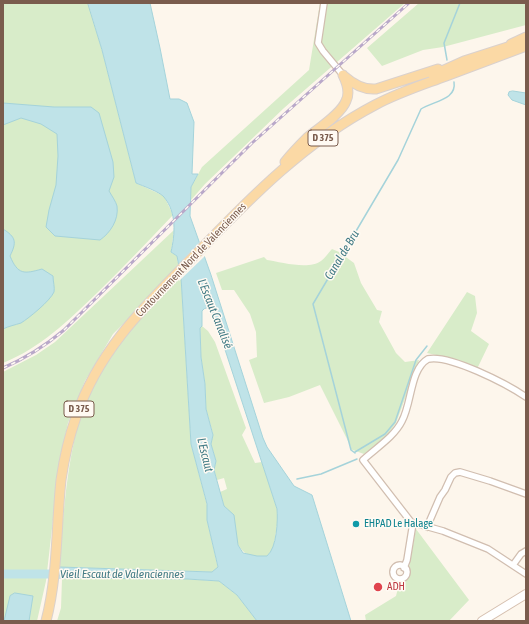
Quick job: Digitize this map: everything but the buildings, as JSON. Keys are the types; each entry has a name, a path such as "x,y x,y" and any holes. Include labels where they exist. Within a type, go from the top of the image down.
{"main road":[{"path":"500,52 526,37"},
{"path":"343,75 357,85 367,89 376,89 464,61 500,52 526,42"},
{"name":"Contournement Nord de Valenciennes","path":"46,621 53,587 63,470 68,445 78,410 93,377 114,344 136,316 211,238 294,159 316,142 359,114 391,97 500,52 526,46"},
{"path":"500,52 526,51"},
{"path":"391,97 414,83 464,61"},
{"path":"262,189 297,147 343,107 347,100 348,92 343,75"}],"street":[{"path":"324,3 318,43 343,75"},
{"path":"526,397 502,383 452,361 438,358 428,359 417,371 402,422 390,437 363,460 413,523 443,531 488,549 526,574"},
{"path":"427,526 440,497 451,477 455,473 460,472 526,494"},
{"path":"404,568 407,560 413,523"},
{"path":"513,565 520,554 526,551"},
{"path":"482,621 526,594"}],"green space":[{"path":"3,3 88,3 102,50 136,183 164,196 173,215 106,284 64,324 29,350 3,363"},
{"path":"320,3 405,3 284,108 205,184 191,200 191,187 202,167 309,70"},
{"path":"419,3 526,3 526,25 443,47 423,50 382,66 367,48"},
{"path":"174,230 171,252 177,256 179,269 113,334 85,381 68,423 60,458 46,581 37,621 3,621 3,372 36,355 55,342"},
{"path":"332,249 339,252 354,263 361,283 377,310 382,311 379,322 396,353 405,362 419,360 396,423 386,437 364,454 350,449 351,447 320,385 289,397 264,403 249,360 257,357 256,332 250,314 234,290 222,290 216,273 264,257 267,260 294,265 316,264 321,261"},
{"path":"181,277 191,444 207,505 207,520 218,568 212,572 59,567 69,469 79,420 86,403 102,370 128,332"},
{"path":"467,292 475,296 477,313 471,331 489,344 477,369 454,359 427,353"},
{"path":"202,326 208,331 215,342 246,428 242,435 255,463 262,462 277,509 278,520 273,550 267,556 256,557 248,555 242,550 238,544 228,510 224,506 220,492 227,489 224,478 217,480 214,470 216,461 211,444 213,434 206,409 205,384 201,357 200,327"},
{"path":"416,529 469,600 449,621 366,621 365,615 396,596 399,584 407,578"},
{"path":"62,579 187,579 219,581 237,595 257,621 57,621 61,608"}],"water":[{"path":"88,3 150,3 170,99 179,99 187,103 194,122 192,174 198,174 191,187 190,216 211,275 263,438 267,447 294,486 312,495 351,621 257,621 237,595 219,581 187,579 58,578 59,567 212,572 218,567 207,520 207,504 191,444 181,277 177,256 171,252 174,231 173,217 168,203 162,195 136,183 102,50","holes":["207,308 210,310 217,325 277,509 275,541 267,556 257,556 243,553 238,545 234,515 224,506 214,470 216,461 211,444 213,435 206,409 200,328 202,326 202,311"]},
{"path":"513,91 526,93 526,105 512,100 508,95 509,92"},
{"path":"3,103 54,107 91,107 99,113 113,162 114,177 109,191 117,206 117,216 113,226 100,240 55,236 46,227 56,185 58,156 57,134 41,124 21,118 3,125"},
{"path":"3,229 13,237 14,247 10,256 16,267 22,272 31,272 42,269 53,276 54,292 39,309 21,323 3,329"},
{"path":"15,593 33,596 29,621 4,621 10,596"}],"pier":[{"path":"201,241 206,255 179,281 177,266"}],"waterway":[{"name":"Canal de Bru","path":"447,60 444,43 460,3"},
{"name":"Canal de Bru","path":"355,453 351,450 313,304 398,160 421,109 443,99 452,93 454,82"},
{"name":"Canal de Bru","path":"355,452 385,434 395,422 416,360 427,346"},
{"path":"297,479 321,474 357,459"},
{"name":"Vieil Escaut de Valenciennes","path":"3,574 62,574"}],"railway":[{"path":"3,368 35,351 64,330 252,143 409,3"}],"place":[{"name":"EHPAD Le Halage","path":"356,524"},
{"name":"ADH","path":"378,587"}],"water label":[{"name":"L'Escaut Canalisé","path":"215,314"},
{"name":"L'Escaut","path":"205,455"}]}
